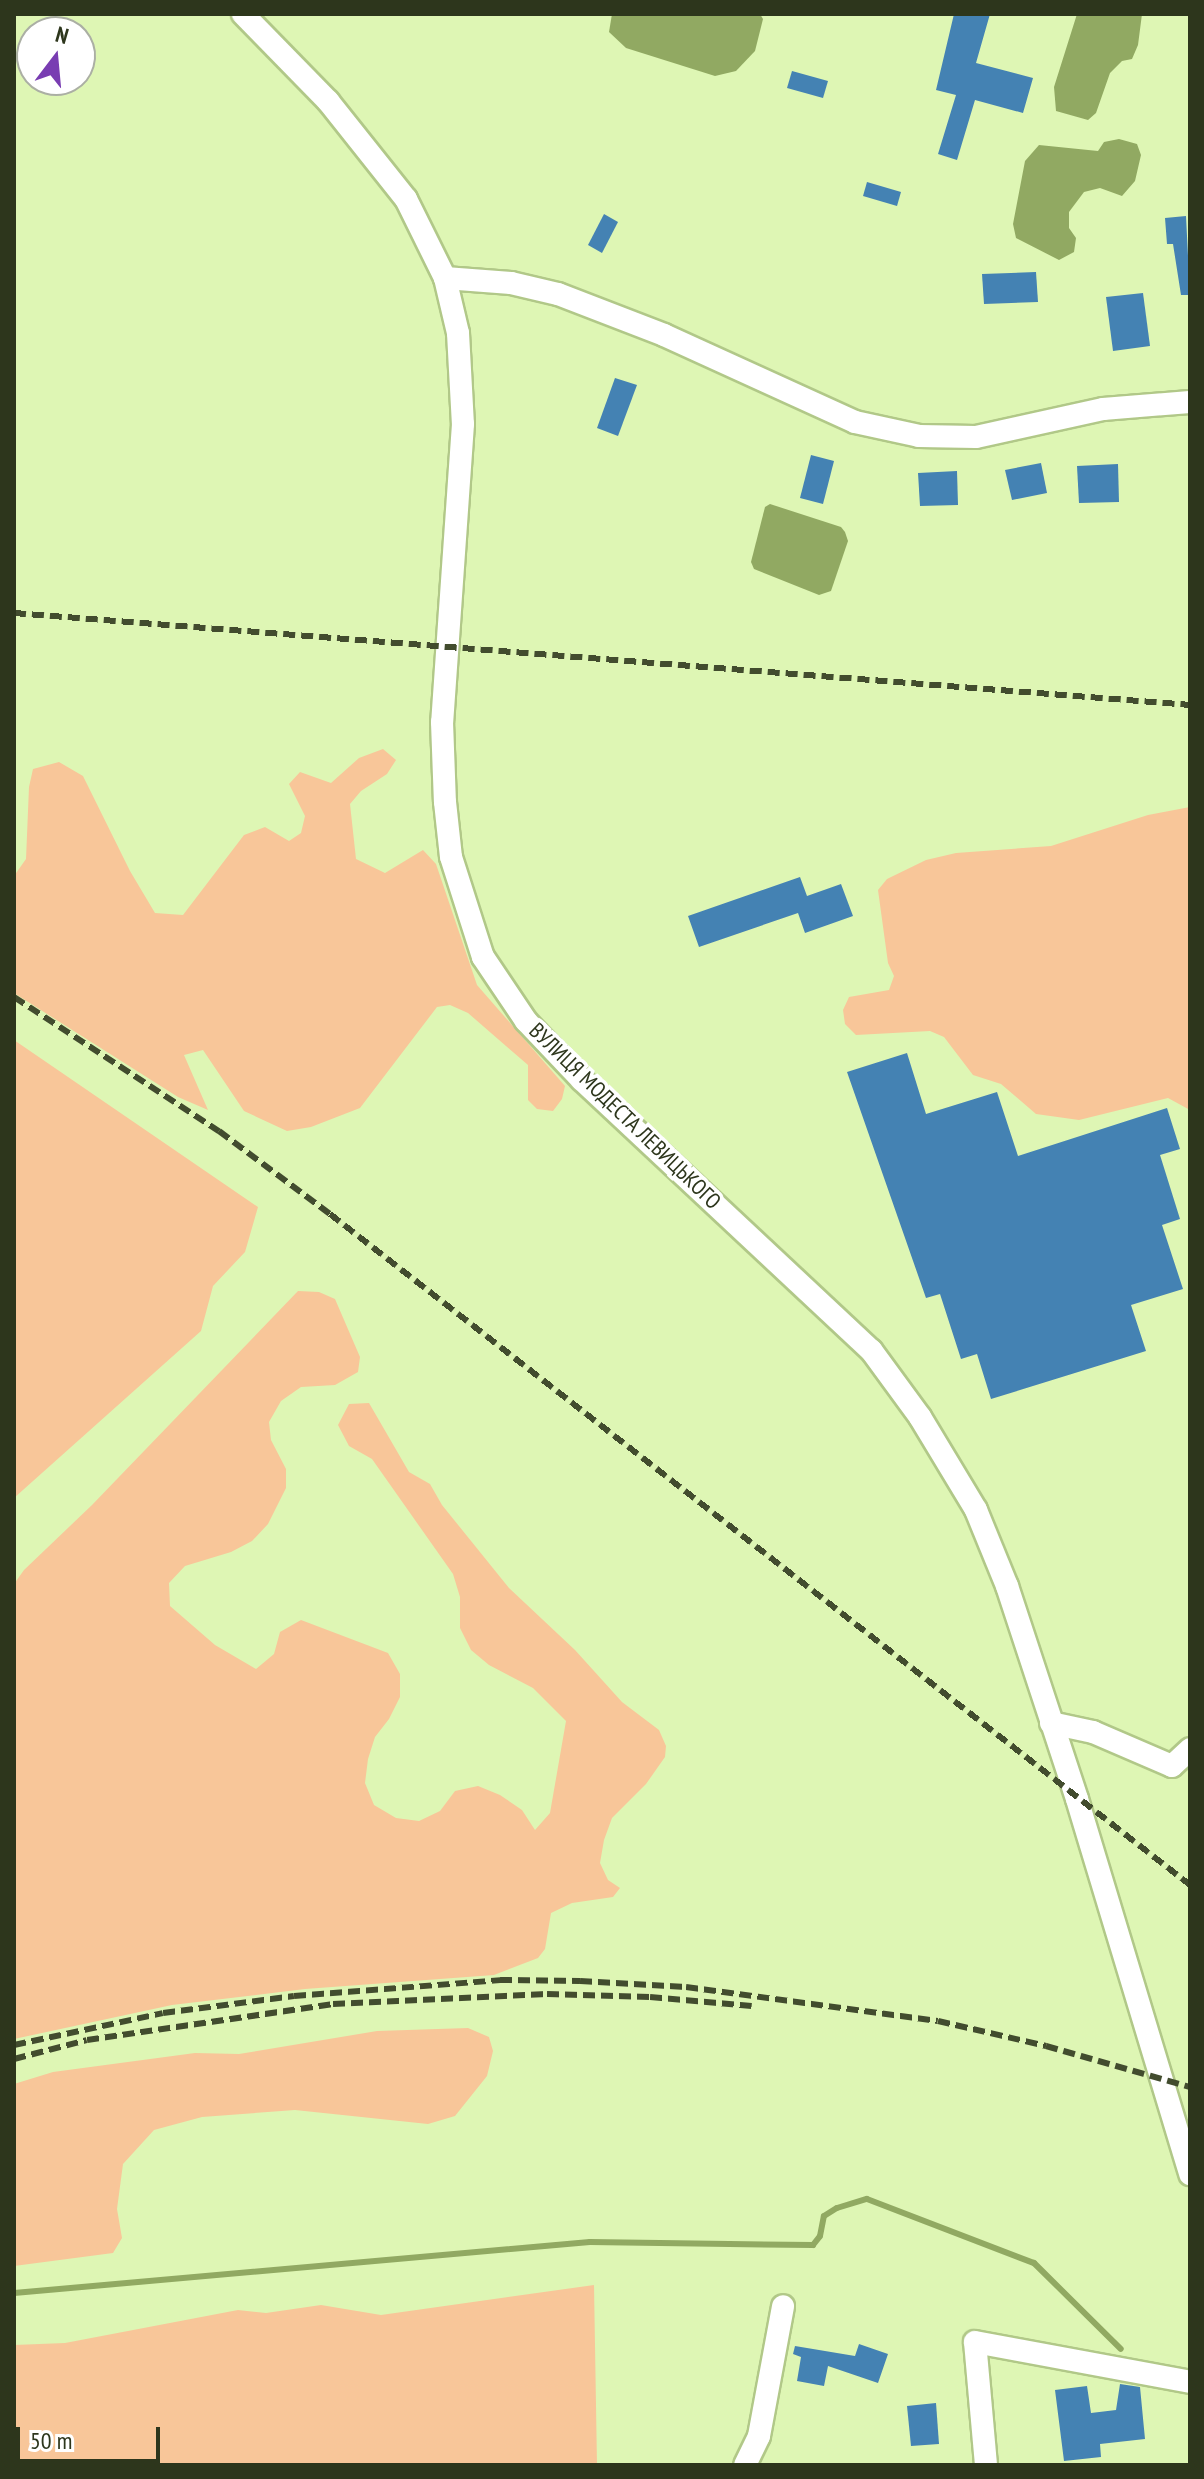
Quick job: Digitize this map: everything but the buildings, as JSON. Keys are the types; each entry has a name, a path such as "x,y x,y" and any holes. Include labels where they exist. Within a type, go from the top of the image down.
{"street":[{"name":"ВУЛИЦЯ МОДЕСТА ЛЕВИЦЬКОГО","path":"243,14 328,101 406,199 445,278 458,333 463,424 442,722 445,802 451,857 483,957 534,1030 582,1080 871,1350 920,1417 976,1510 1007,1586 1190,2174"},
{"path":"445,278 511,283 558,294 664,335 855,422 919,436 976,437 1103,409 1190,402"},
{"path":"1051,1723 1093,1732 1172,1766 1190,1749"},
{"path":"745,2465 759,2436 768,2372 783,2306"},
{"path":"986,2465 975,2342 1190,2382"}],"shaded area":[{"path":"612,14 760,14 763,19 755,51 736,71 715,76 626,48 609,32"},
{"path":"1077,14 1142,14 1138,45 1132,59 1122,61 1110,73 1096,113 1088,120 1056,111 1054,87"},
{"path":"1119,139 1137,144 1141,155 1135,181 1122,196 1100,188 1084,192 1069,212 1069,228 1076,238 1074,252 1059,260 1016,238 1013,224 1025,161 1039,145 1098,151 1104,142"},
{"path":"770,504 841,527 845,532 848,541 831,591 819,595 754,569 751,562 765,507"},
{"path":"383,749 396,760 387,774 361,791 350,804 356,859 385,873 423,850 436,864 477,985 565,1086 562,1099 553,1111 537,1109 528,1100 528,1065 468,1013 450,1005 437,1007 360,1108 311,1127 287,1131 244,1111 203,1050 184,1055 208,1110 178,1097 14,993 14,876 26,859 29,787 33,769 59,762 83,776 130,871 155,913 183,915 244,835 265,827 289,841 301,833 305,816 289,784 300,772 331,783 359,758"},
{"path":"1190,807 1190,1110 1168,1098 1079,1120 1036,1114 1001,1084 973,1075 944,1037 930,1031 856,1035 845,1024 843,1010 849,997 889,990 894,976 888,963 878,890 887,879 926,860 956,853 1051,846 1148,815"},
{"path":"14,1040 258,1207 245,1252 213,1286 201,1331 14,1498"},
{"path":"298,1291 319,1292 335,1299 360,1357 358,1372 335,1385 301,1387 281,1401 269,1422 271,1440 286,1469 286,1488 268,1524 252,1541 231,1552 185,1566 169,1583 170,1606 215,1645 256,1669 274,1654 280,1632 301,1620 388,1653 400,1674 400,1697 375,1737 368,1759 365,1783 374,1805 396,1818 419,1821 440,1811 455,1791 478,1786 500,1795 522,1810 535,1830 550,1813 566,1721 533,1688 489,1665 471,1650 460,1628 460,1597 453,1574 372,1459 349,1446 338,1425 349,1404 369,1403 409,1472 430,1484 442,1505 509,1588 575,1650 622,1702 659,1730 666,1746 665,1757 646,1784 612,1818 604,1840 600,1863 608,1880 620,1888 613,1897 572,1903 551,1913 545,1949 538,1958 494,1975 305,1989 172,2005 14,2039 14,1584 24,1570 92,1505"},
{"path":"468,2028 489,2037 493,2051 487,2076 455,2116 428,2124 295,2110 202,2117 154,2130 123,2164 117,2209 122,2238 113,2253 14,2266 14,2084 53,2072 195,2053 239,2054 377,2031"},
{"path":"594,2285 597,2465 14,2465 14,2345 65,2343 238,2310 266,2313 321,2305 381,2315"}],"waterway":[{"path":"14,2293 590,2242 813,2245 820,2236 824,2216 837,2208 867,2199 1034,2263 1121,2349"}],"railway":[{"path":"14,613 1190,705"},
{"path":"14,997 219,1131 330,1214 1190,1885"},
{"path":"14,2045 163,2013 294,1996 500,1980 580,1981 686,1987 938,2021 1046,2046 1190,2087"},
{"path":"14,2059 87,2040 333,2004 547,1994 650,1997 752,2006"}]}
